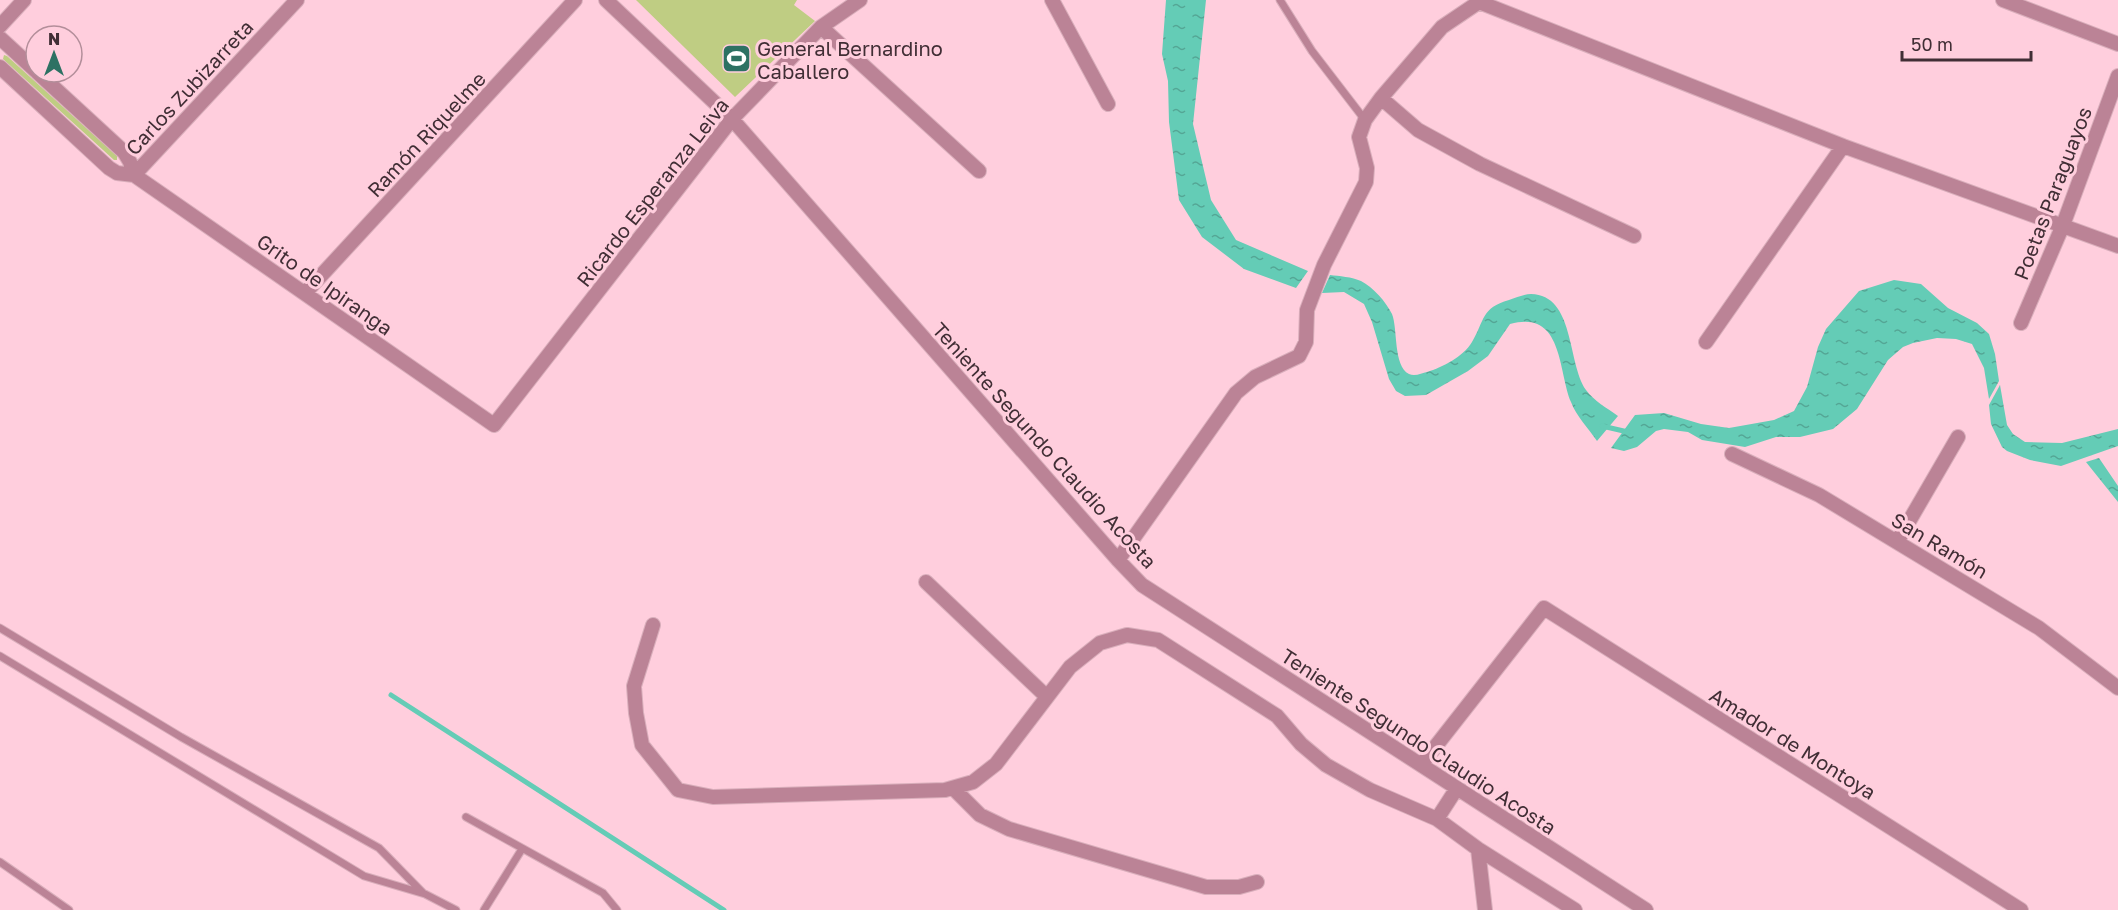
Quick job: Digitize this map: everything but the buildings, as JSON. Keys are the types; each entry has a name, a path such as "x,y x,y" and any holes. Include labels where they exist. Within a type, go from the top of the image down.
{"street":[{"path":"0,26 24,0"},
{"name":"Carlos Zubizarreta","path":"134,175 297,0"},
{"name":"Ramón Riquelme","path":"304,294 575,0"},
{"name":"Teniente Segundo Claudio Acosta","path":"606,0 732,119 1118,560 1143,585 1646,910"},
{"name":"Ricardo Esperanza Leiva","path":"495,425 732,119 821,27 860,0"},
{"path":"1052,0 1108,104"},
{"path":"2003,0 2118,44"},
{"path":"1118,560 1236,393 1255,377 1299,356 1306,342 1307,310 1324,265 1366,182 1367,168 1359,137 1365,120 1442,27 1478,1 1843,146 2118,246"},
{"path":"821,27 979,171"},
{"name":"Grito de Ipiranga","path":"0,38 24,61"},
{"name":"Grito de Ipiranga","path":"0,67 109,168 117,173 134,175 495,425"},
{"name":"Poetas Paraguayos","path":"2022,323 2118,76"},
{"name":"Grito de Ipiranga","path":"49,84 124,152 134,175"},
{"path":"1381,98 1418,130 1480,164 1634,236"},
{"path":"1706,342 1843,146"},
{"path":"1897,542 1958,437"},
{"name":"San Ramón","path":"1732,454 1819,495 2039,628 2118,688"},
{"path":"926,582 1047,697"},
{"name":"Amador de Montoya","path":"1421,765 1544,608 2021,910"},
{"path":"653,625 634,686 636,713 642,744 678,790 713,797 945,790 973,782 996,764 1070,667 1100,643 1127,635 1158,640 1276,716 1301,744 1326,765 1370,790 1437,819 1478,849 1575,910"},
{"path":"952,788 980,815 1010,829 1206,887 1239,887 1257,882"},
{"path":"1437,819 1456,788"},
{"path":"1478,849 1485,910"}],"lane":[{"path":"1280,0 1312,51 1365,120"},
{"path":"0,628 181,737 379,848 425,894"},
{"path":"0,656 364,876 425,894 456,910"},
{"path":"466,817 603,893 616,907 616,910"},
{"path":"484,910 522,849"},
{"path":"0,862 69,910"}],"shaded area":[{"name":"General Bernardino Caballero","path":"636,0 797,0 794,5 815,21 735,97"},
{"path":"4,55 7,56 24,71 24,78 3,59"},
{"path":"30,84 38,84 117,156 117,160 114,160"}],"water":[{"path":"1166,0 1206,0 1193,124 1211,200 1236,240 1308,271 1296,288 1244,269 1202,237 1179,200 1169,122 1168,81 1162,54"},
{"path":"1330,275 1361,281 1383,300 1394,321 1400,363 1404,370 1414,375 1440,367 1463,352 1472,342 1488,311 1493,307 1531,294 1545,297 1555,305 1563,317 1580,378 1586,390 1618,416 1597,441 1573,407 1556,345 1540,325 1527,322 1510,324 1488,356 1468,371 1426,395 1405,396 1396,391 1389,379 1372,322 1364,304 1344,292 1322,293"},
{"path":"1894,280 1921,284 1948,308 1977,323 1989,334 1999,381 1989,399 1984,368 1972,344 1956,339 1937,338 1903,347 1888,360 1857,409 1833,429 1800,437 1776,437 1745,447 1702,440 1688,432 1664,429 1656,431 1637,447 1624,451 1611,448 1635,415 1664,413 1701,424 1729,428 1774,420 1794,411 1807,387 1818,347 1826,329 1859,291"},
{"path":"2000,385 2007,425 2013,434 2025,442 2062,443 2118,429 2118,446 2061,466 2030,460 2007,451 2002,447 1991,424 1989,405"},
{"path":"2099,458 2118,486 2118,502 2086,462"}],"waterway":[{"path":"1602,426 1628,432"},
{"path":"391,695 724,910"}],"place":[{"name":"General Bernardino Caballero","path":"736,59"}]}
